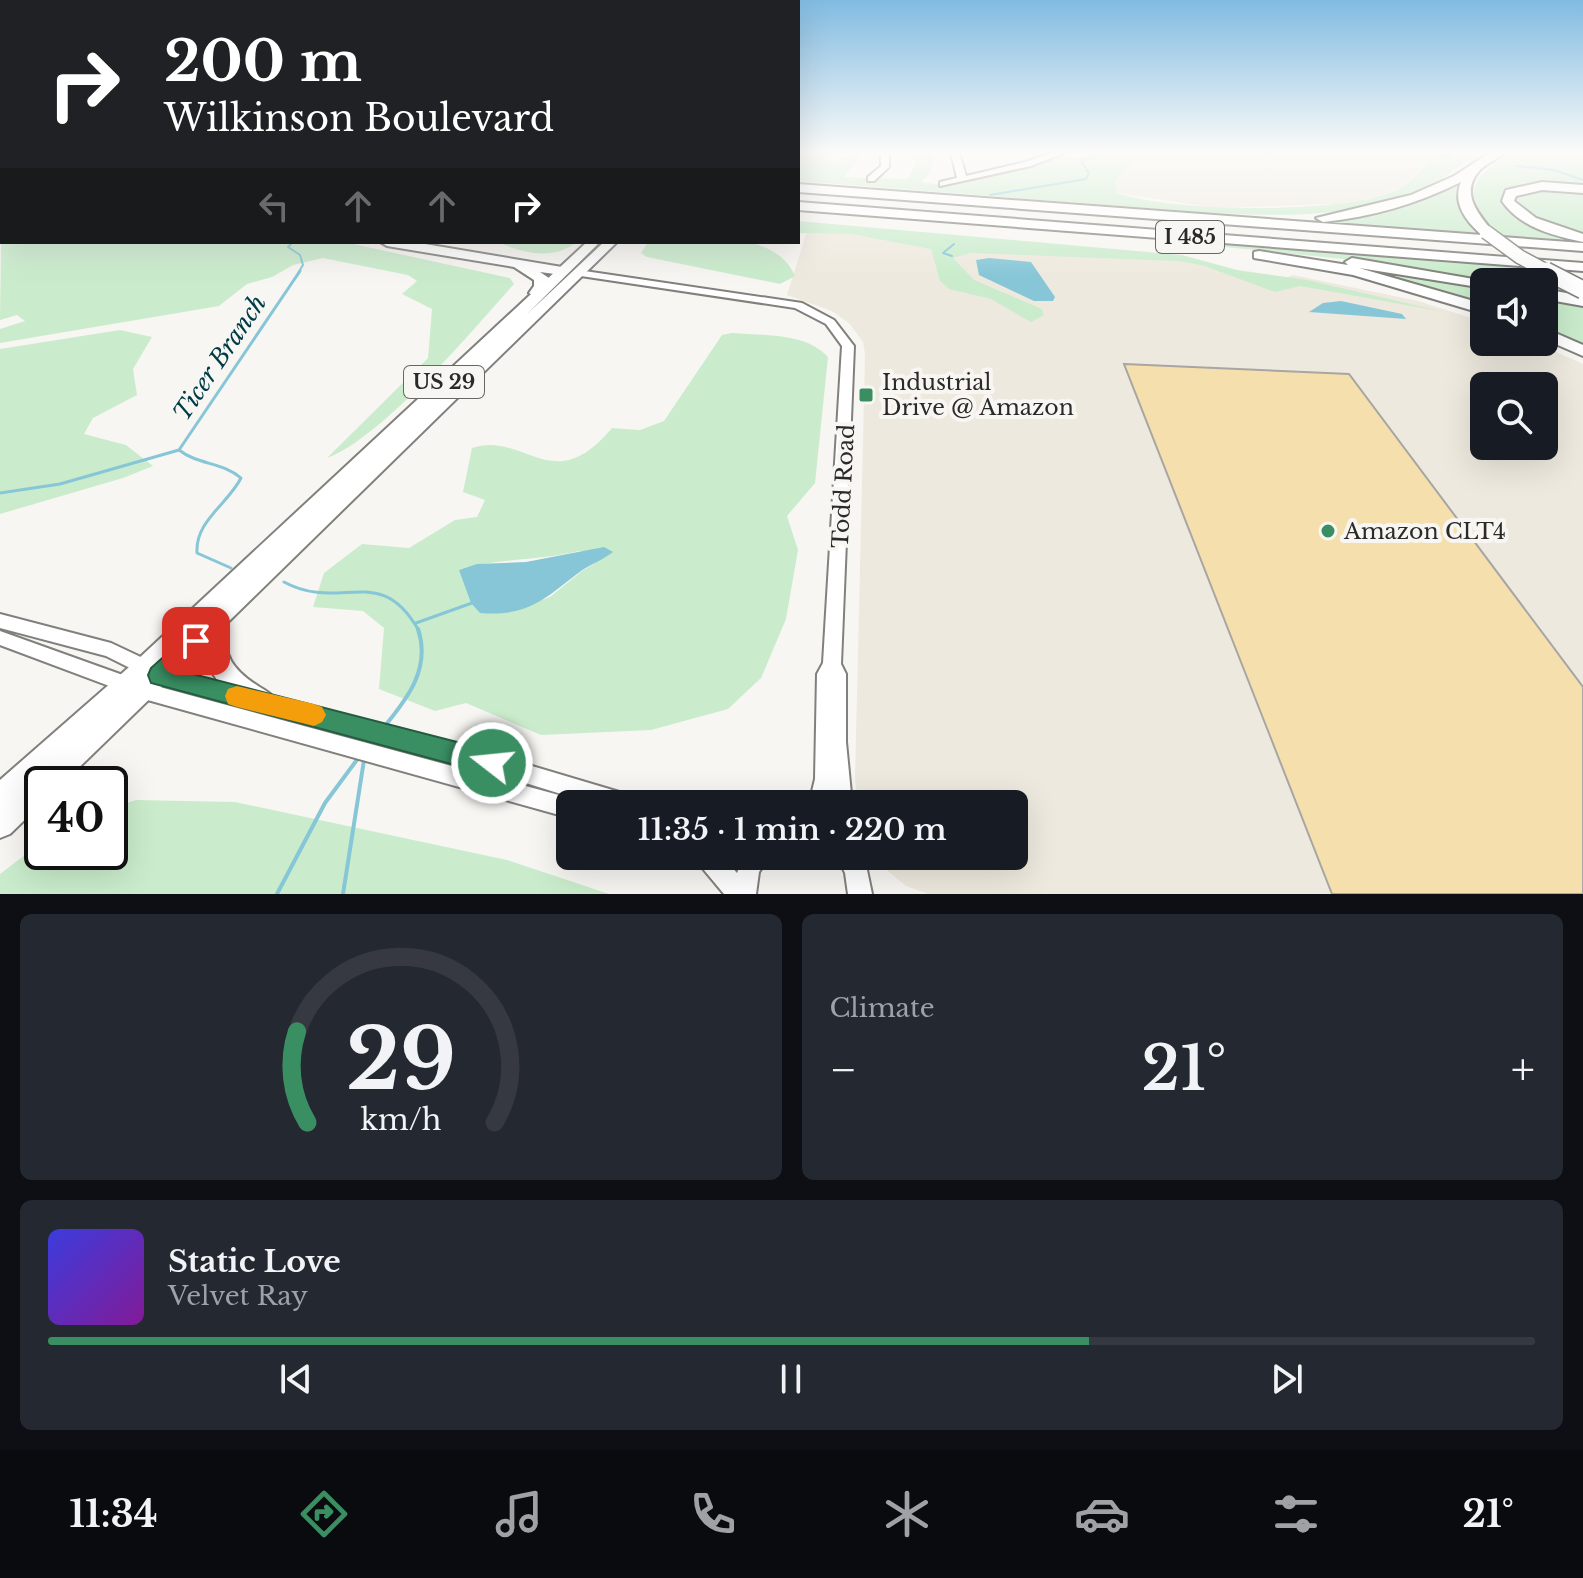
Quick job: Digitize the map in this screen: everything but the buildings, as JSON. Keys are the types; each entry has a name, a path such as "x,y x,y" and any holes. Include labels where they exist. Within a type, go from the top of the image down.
{"highway":[{"path":"876,194 1583,247"},
{"path":"1179,216 1293,219 1362,214 1430,194"},
{"path":"1463,194 1463,199 1486,232 1520,257 1583,290"},
{"path":"1510,194 1508,201 1518,213 1534,222 1583,238"},
{"name":"I 485","path":"800,197 1583,257"},
{"name":"I 485","path":"800,206 1583,267"},
{"path":"800,216 1333,259 1470,281"},
{"path":"398,244 501,262 573,269"},
{"path":"486,244 508,254 573,269"},
{"path":"1212,248 1355,271 1470,305"},
{"path":"501,262 541,278 543,282 537,293"},
{"path":"1558,297 1583,301"},
{"path":"1558,339 1583,351"}],"main road":[{"name":"US 29","path":"0,798 213,625 573,269 592,244"},
{"name":"US 29","path":"61,766 143,679 537,293 608,244"},
{"path":"213,625 211,654 226,677 265,703"},
{"name":"US 29","path":"0,824 24,802"}],"street":[{"name":"Todd Road","path":"573,269 810,309 836,328 850,352 832,665 826,674 823,790"},
{"path":"0,621 111,650 143,679 324,717 580,790"},
{"path":"0,638 143,679 310,737 556,804"},
{"name":"Todd Road","path":"832,665 837,674 836,760 839,790"},
{"path":"720,870 742,894"},
{"path":"742,894 748,870"},
{"path":"855,870 864,891"}],"shaded area":[{"path":"1122,194 1385,194 1336,204 1217,208"},
{"path":"808,228 1203,262 1265,285 1293,275 1418,301 1470,318 1470,356 1558,356 1558,353 1583,364 1583,894 928,894 906,886 887,870 1028,870 1028,790 856,790 865,354 863,342 850,324 832,311 787,295"}],"green space":[{"path":"959,194 1120,194 1177,204 1261,208 1305,207 1345,203 1385,194 1414,194 1396,201 1325,213 1252,215"},
{"path":"1458,194 1460,208 1487,238 1286,221 1372,214 1434,195"},
{"path":"1474,194 1512,194 1508,206 1583,240 1583,244 1501,238 1483,221"},
{"path":"1583,194 1583,237 1548,226 1513,204 1514,196"},
{"path":"800,221 1182,255 1237,270 1307,280 1445,312 1300,286 1275,292 1205,266 1179,261 970,253 953,258 974,280 1042,309 1044,315 1031,322 991,299 949,289 940,281 931,249 852,234 800,233"},
{"path":"1203,242 1532,268 1470,268 1470,279 1363,261 1205,245"},
{"path":"1,244 353,244 510,278 514,284 400,406 349,447 327,458 428,358 432,309 402,294 417,281 408,275 323,258 293,265 272,277 247,284 219,306 0,343 0,329 25,321 17,315 0,320"},
{"path":"503,244 574,244 548,253"},
{"path":"647,244 754,244 769,249 784,260 795,276 780,284 647,257 641,253"},
{"path":"1333,264 1470,284 1470,303"},
{"path":"1558,283 1583,298 1558,294"},
{"path":"1558,300 1583,304 1583,349 1558,337"},
{"path":"120,330 152,337 133,369 137,395 93,418 84,434 126,445 153,466 123,478 0,514 0,349"},
{"path":"722,335 770,335 796,339 819,349 828,357 815,483 787,516 798,550 786,619 761,678 728,709 651,730 541,735 466,703 435,711 379,689 384,628 363,611 313,607 324,573 362,544 409,548 455,520 477,517 485,500 463,492 472,448 490,445 555,461 572,459 591,449 612,428 640,430 664,421","holes":["579,551 610,554 582,571 550,597 511,612 472,599 459,570 487,563"]},
{"path":"136,800 235,802 507,860 609,894 0,894 0,874 24,856 24,870 128,870 128,802"}],"water":[{"path":"989,258 1031,262 1055,297 1053,301 1034,301 979,275 976,260"},
{"path":"1341,301 1402,314 1406,319 1309,312 1323,303"},
{"path":"604,547 613,552 547,597 512,612 480,613 471,603 459,570 477,564 526,562"}],"waterway":[{"path":"990,195 998,194"},
{"name":"Ticer Branch","path":"291,244 288,247 300,255 303,265 298,273"},
{"path":"952,256 943,253 954,244"},
{"name":"Ticer Branch","path":"179,450 300,271"},
{"path":"0,493 60,484 179,450"},
{"name":"Ticer Branch","path":"179,450 241,478 207,522 198,542 197,553 231,568"},
{"name":"Ticer Branch","path":"284,582 324,593 374,593 389,598 404,610 418,630"},
{"path":"416,623 472,603"},
{"name":"Ticer Branch","path":"384,727 415,682 422,657 418,630"},
{"name":"Ticer Branch","path":"277,894 325,803 359,757"},
{"path":"343,894 364,760"}],"slow traffic":[{"path":"237,696 314,715"}],"place":[{"name":"Industrial Drive @ Amazon","path":"866,395"},
{"name":"Amazon CLT4","path":"1328,531"}],"route":[{"path":"196,641 160,675 492,763"}]}
